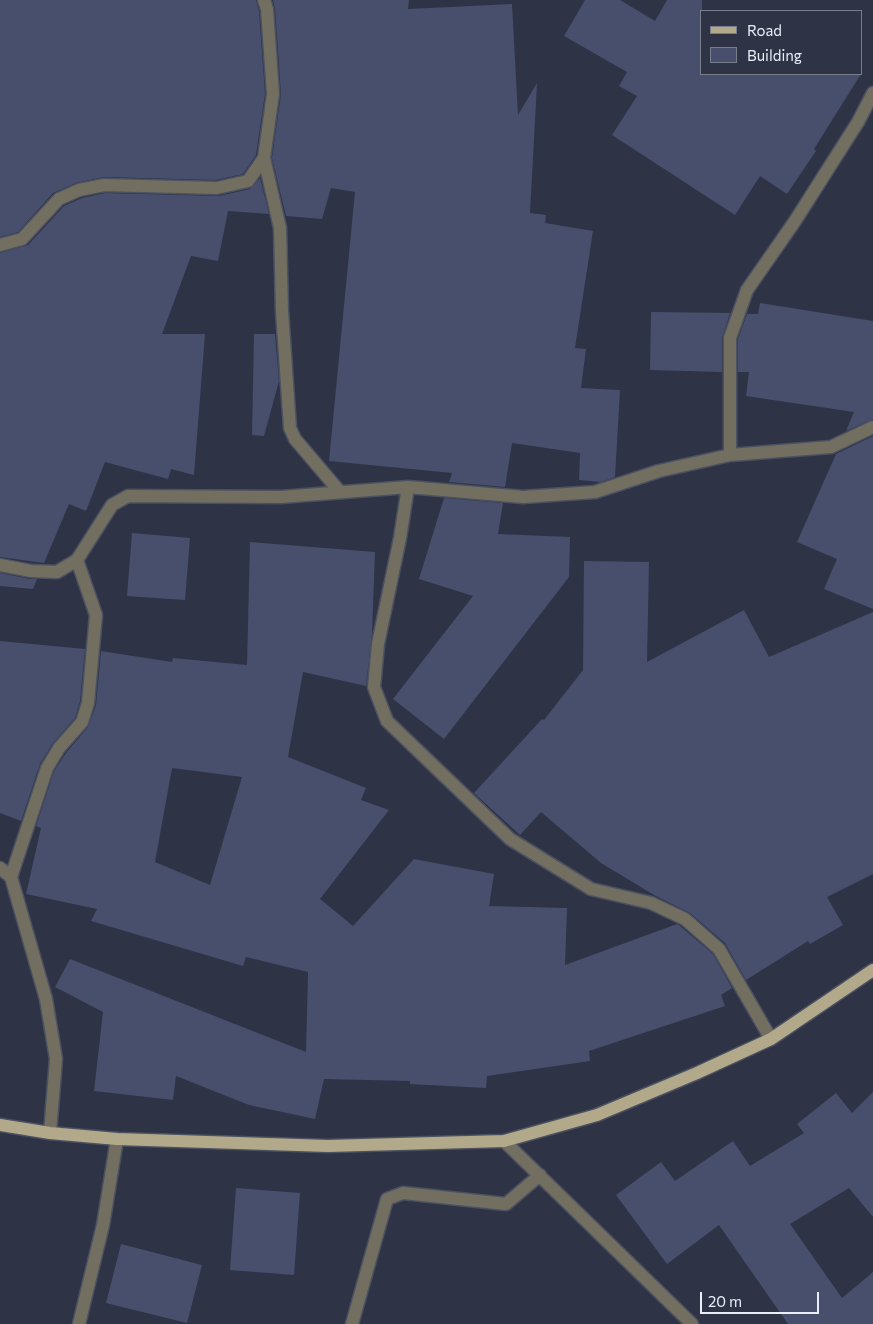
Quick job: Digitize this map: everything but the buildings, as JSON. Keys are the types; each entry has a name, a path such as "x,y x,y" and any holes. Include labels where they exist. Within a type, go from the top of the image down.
{"main road":[{"path":"0,1125 50,1133 117,1139 328,1146 504,1141 597,1114 697,1073 770,1039 873,970"}],"street":[{"path":"264,0 267,9 273,94 264,158 280,228 282,320 290,428 295,439 340,492"},
{"path":"730,455 730,338 747,290 800,213 858,122 873,93"},
{"path":"0,245 22,239 59,199 79,190 104,185 217,188 248,181 264,158"},
{"path":"0,565 31,572 57,572 77,560 112,505 128,496 281,497 408,487 523,497 595,492 659,471 730,455 831,447 873,427"},
{"path":"408,487 400,538 378,644 374,687 387,721 510,840 591,889 651,903 685,919 719,949 770,1039"},
{"path":"50,1133 56,1058 46,999 11,876 47,768 59,748 82,722 88,703 96,615 77,560"},
{"path":"0,868 11,876"},
{"path":"79,1324 103,1225 117,1139"},
{"path":"504,1141 692,1324"},
{"path":"352,1324 387,1199 403,1193 506,1204 540,1175"}]}
